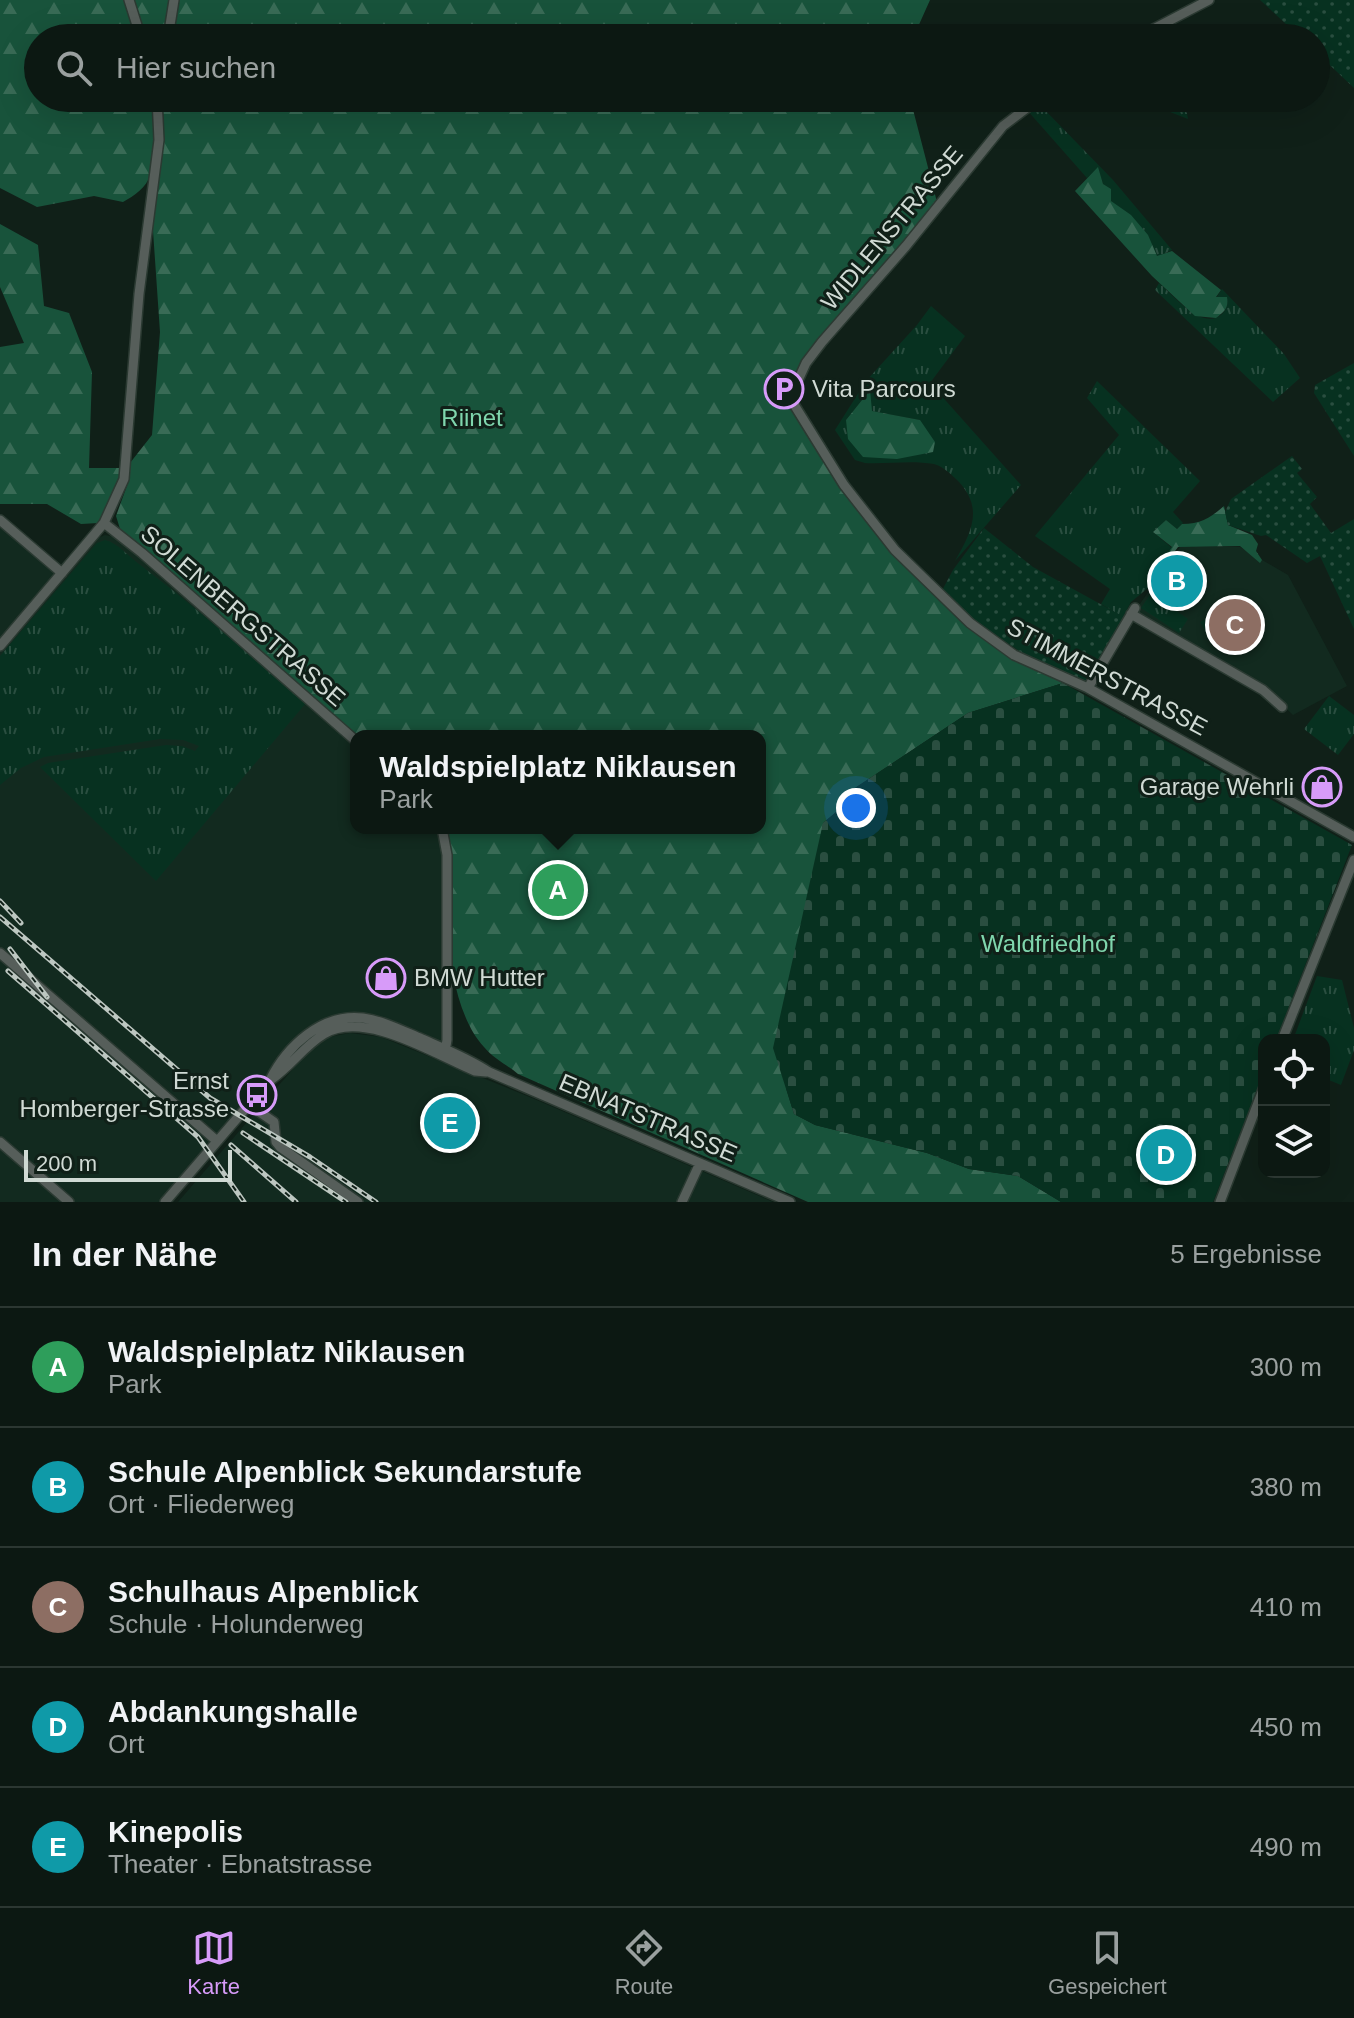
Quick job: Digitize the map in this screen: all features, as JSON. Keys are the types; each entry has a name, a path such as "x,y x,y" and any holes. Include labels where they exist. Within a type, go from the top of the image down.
{"street":[{"path":"129,0 137,24"},
{"path":"170,24 174,0"},
{"path":"1163,24 1209,0"},
{"path":"0,646 104,523 121,490 127,468 138,302 159,140 158,112"},
{"name":"WIDLENSTRASSE","path":"790,398 806,363 822,342 906,246 1003,126 1022,112"},
{"name":"STIMMERSTRASSE","path":"790,398 844,485 895,550 970,623 1014,655 1088,688 1354,837"},
{"path":"0,520 62,573"},
{"name":"SOLENBERGSTRASSE","path":"104,523 350,736"},
{"path":"1088,688 1133,611 1263,690 1282,707"},
{"path":"443,834 447,855 444,1054"},
{"path":"1284,1034 1354,860"},
{"path":"1345,881 1354,888"},
{"path":"0,953 217,1141"},
{"name":"EBNATSTRASSE","path":"165,1202 270,1080 277,1066 299,1041 319,1026 348,1017 387,1024 444,1054 790,1202"},
{"path":"1220,1202 1258,1103"},
{"path":"248,1104 274,1122 276,1142 280,1147 358,1202"},
{"path":"0,1142 69,1202"},
{"path":"682,1202 700,1163"}],"shaded area":[{"path":"0,523 59,577 93,540 105,535 115,537 350,736 350,834 444,834 445,837 444,1054 387,1029 350,1021 335,1025 308,1038 165,1202 0,1202"},
{"path":"1180,547 1240,547 1288,575 1347,686 1293,715 1265,688 1135,611"},
{"path":"350,1033 381,1037 773,1202 178,1202 305,1055 329,1037"}],"green space":[{"path":"0,0 125,0 133,24 24,24 24,112 155,112 152,167 146,183 123,202 94,196 37,207 0,188"},
{"path":"132,0 930,0 919,24 140,24"},
{"path":"1260,0 1354,0 1354,88 1330,65 1330,24 1286,24"},
{"name":"Riinet","path":"160,112 914,112 938,206 822,342 790,394 844,485 939,596 1014,655 1063,683 968,713 852,790 835,813 823,823 786,1088 794,1114 815,1125 927,1153 969,1169 1018,1176 1061,1202 808,1202 518,1074 484,1047 470,1027 453,974 448,944 442,834 766,834 766,730 350,731 121,532 116,516 128,483 130,463 152,435 160,332 152,216"},
{"path":"1029,112 1047,112 1113,180 1172,250 1157,257 1143,230 1111,201 1110,189 1103,184 1098,168 1087,178"},
{"path":"1170,112 1186,112 1188,119"},
{"path":"1098,167 1103,184 1111,189 1111,201 1131,215 1148,235 1157,256 1172,251 1221,290 1216,297 1227,297 1224,312 1216,318 1195,316 1152,276 1075,191"},
{"path":"0,224 38,245 44,306 69,313 92,372 89,468 123,468 119,484 98,523 81,524 47,504 0,504 0,347 24,343 0,287"},
{"path":"1159,283 1189,310 1206,318 1214,318 1226,309 1227,297 1216,298 1222,289 1284,354 1300,378 1273,402 1155,290"},
{"path":"931,306 965,336 930,383 1021,485 955,561 970,531 973,511 967,492 959,482 934,464 865,463 855,460 835,430 866,381","holes":["869,391 871,411 920,420 846,420"]},
{"path":"1354,363 1354,456 1314,393 1315,385"},
{"path":"1097,381 1200,481 1173,512 1183,523 1177,529 1166,520 1153,532 1172,548 1164,559 1167,562 1148,588 1131,602 1123,617 1101,604 1110,589 1035,536 1119,435 1087,398"},
{"path":"870,390 872,411 920,420 935,442 933,452 897,459 863,457 848,439 846,420"},
{"path":"1292,456 1302,469 1297,473 1317,497 1310,504 1331,533 1354,519 1354,629 1320,556 1307,563 1266,535 1228,525 1225,512 1231,499"},
{"path":"1224,506 1228,525 1252,535 1258,544 1256,551 1262,560 1260,563 1240,546 1178,547 1167,562 1164,559 1172,547 1153,532 1166,520 1177,529 1182,524 1205,520"},
{"path":"984,528 1033,567 1124,617 1085,681 1019,651 939,596 953,570"},
{"path":"105,540 119,547 182,598 306,703 156,881 40,767 48,763 166,745 195,751 199,746 183,740 160,739 44,757 21,768 0,785 0,656 97,543"},
{"path":"1151,593 1188,619 1179,633 1141,608"},
{"path":"1234,603 1246,625 1232,633 1220,611"},
{"path":"1215,614 1227,635 1212,643 1200,622"},
{"name":"Waldfriedhof","path":"1063,683 1352,845 1278,1034 1258,1034 1258,1087 1213,1202 1061,1202 1018,1176 969,1169 927,1153 815,1125 794,1114 773,1048 823,823 835,813 852,790 968,713"},
{"path":"1329,696 1354,715 1354,734 1338,755 1304,729"},
{"path":"1317,976 1342,980 1354,1028 1354,1050 1341,1085 1330,1080 1330,1034 1295,1034"}],"railway":[{"path":"0,901 21,923"},
{"path":"0,917 210,1098 310,1157 376,1202"},
{"path":"10,949 47,997"},
{"path":"8,971 198,1137 244,1202"},
{"path":"243,1133 346,1202"},
{"path":"231,1145 296,1202"}],"place":[{"name":"Vita Parcours","path":"784,389"},
{"name":"Schule Alpenblick Sekundarstufe","path":"1177,581"},
{"name":"Schulhaus Alpenblick","path":"1235,625"},
{"name":"Garage Wehrli","path":"1322,787"},
{"name":"Waldspielplatz Niklausen","path":"558,890"},
{"name":"BMW Hutter","path":"386,978"},
{"name":"Ernst Homberger-Strasse","path":"257,1095"},
{"name":"Kinepolis","path":"450,1123"},
{"name":"Abdankungshalle","path":"1166,1155"}]}
